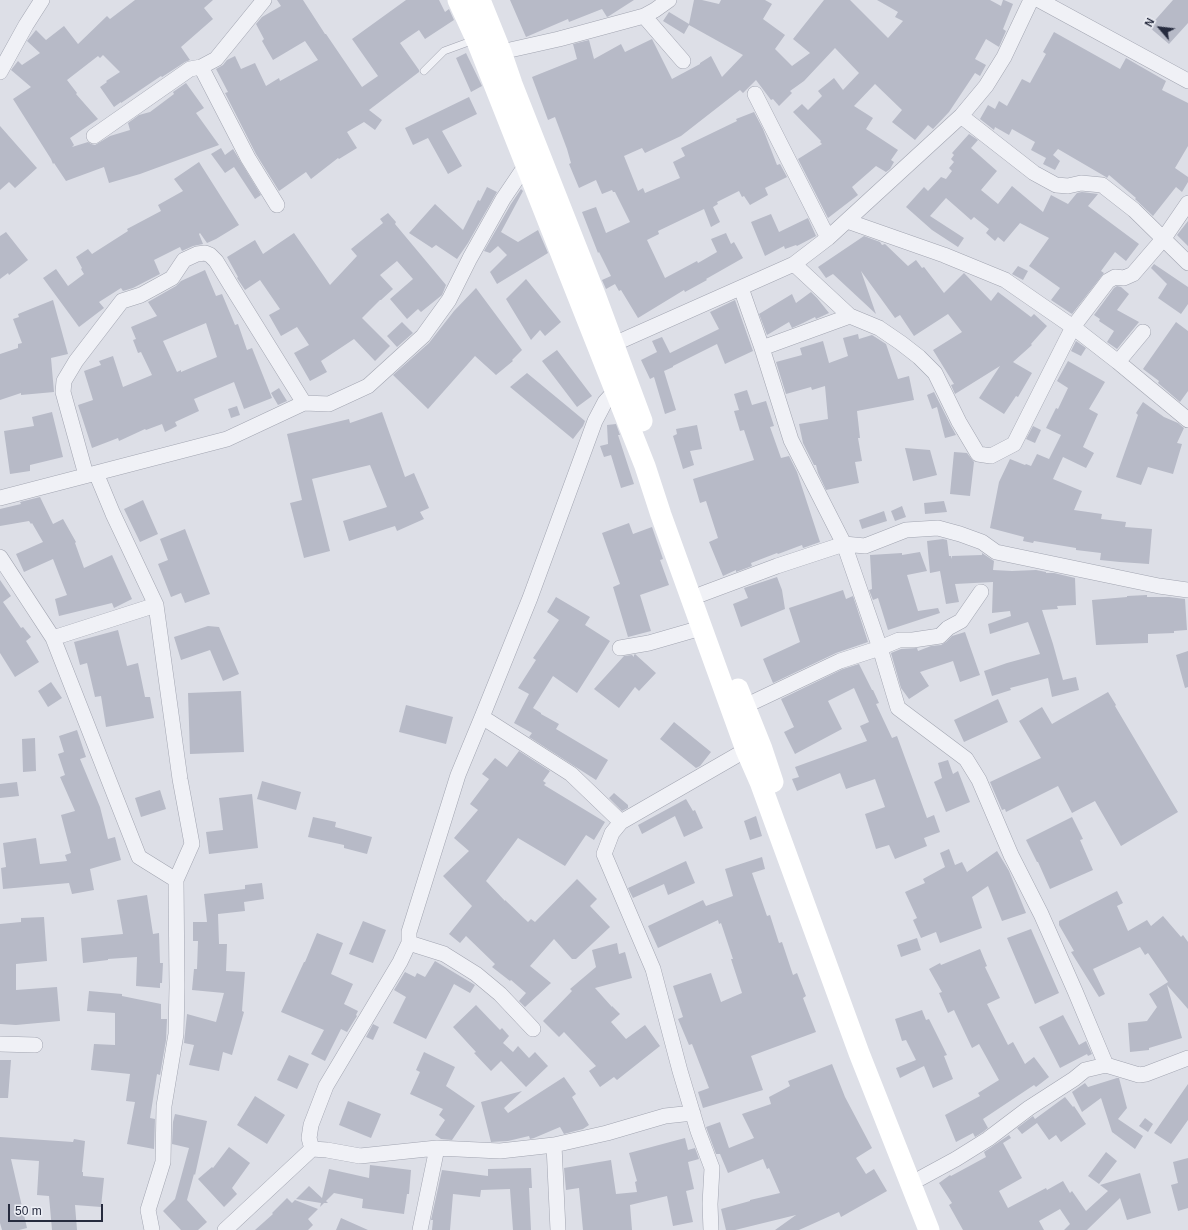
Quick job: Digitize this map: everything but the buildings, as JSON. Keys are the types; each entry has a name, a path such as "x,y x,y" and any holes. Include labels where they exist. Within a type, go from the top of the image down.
{"main road":[{"path":"458,0 476,40 526,165 655,458 688,558 762,749 775,789 821,908 836,955 890,1104 940,1230"},
{"path":"480,0 596,297 615,391 645,466 701,628 746,750 760,782 859,1053 929,1230"}],"street":[{"path":"0,72 26,25 42,0"},
{"path":"94,136 190,69 201,67 216,59 264,0"},
{"path":"501,52 559,39 644,16 669,0"},
{"path":"607,347 794,264 828,238 962,116 986,86 1004,57 1031,0"},
{"path":"1039,0 1188,81"},
{"path":"644,16 683,61"},
{"path":"201,67 248,158 277,205"},
{"path":"755,94 828,238"},
{"path":"962,116 1034,173 1056,185 1068,186 1081,183 1102,185 1134,210 1188,263"},
{"path":"0,498 228,439 304,403 329,404 368,386 423,336 448,300 503,198 526,165"},
{"path":"794,264 850,316 879,328 919,357 934,372 959,422 978,454 991,456 1014,444 1073,327 1108,281 1115,277 1124,278 1133,274 1164,238 1188,202"},
{"path":"847,221 944,254 1005,280 1073,327 1188,420"},
{"path":"152,1230 148,1210 163,1162 164,1106 176,1034 176,880 192,844 180,779 156,605 113,514 91,474 63,392 64,381 76,361 122,301 141,295 172,278 184,260 197,254 205,253 210,255 216,261 304,403"},
{"path":"741,288 791,440 844,544 880,648 898,708 966,759 979,780 1011,855 1041,914 1106,1065"},
{"path":"762,348 850,316"},
{"path":"1118,362 1143,332"},
{"path":"312,1149 309,1138 311,1125 326,1086 400,962 409,943 409,932 458,775 530,598 595,421 605,402 615,391"},
{"path":"702,594 777,566 844,544 865,546 906,530 938,528 982,542 996,552 1159,586 1188,590"},
{"path":"1,562 52,638 139,857 176,880"},
{"path":"745,706 840,662 899,640 913,640 940,636 948,628 961,621 981,592"},
{"path":"52,638 156,605"},
{"path":"620,648 648,643 701,628"},
{"path":"482,717 571,774 621,822"},
{"path":"711,1230 710,1204 712,1168 698,1131 680,1071 653,969 604,854 612,832 621,822 746,750"},
{"path":"409,943 444,954 476,974 500,994 534,1029"},
{"path":"0,1044 35,1045"},
{"path":"920,1178 956,1159 988,1139 1029,1108 1074,1079 1085,1070 1106,1065 1139,1074 1146,1074 1188,1058"},
{"path":"225,1230 312,1149 360,1156 437,1148 500,1151 554,1145 606,1133 665,1116 693,1113"},
{"path":"554,1145 558,1230"},
{"path":"420,1230 437,1148"}],"lane":[{"path":"424,71 444,51 476,40"}]}
